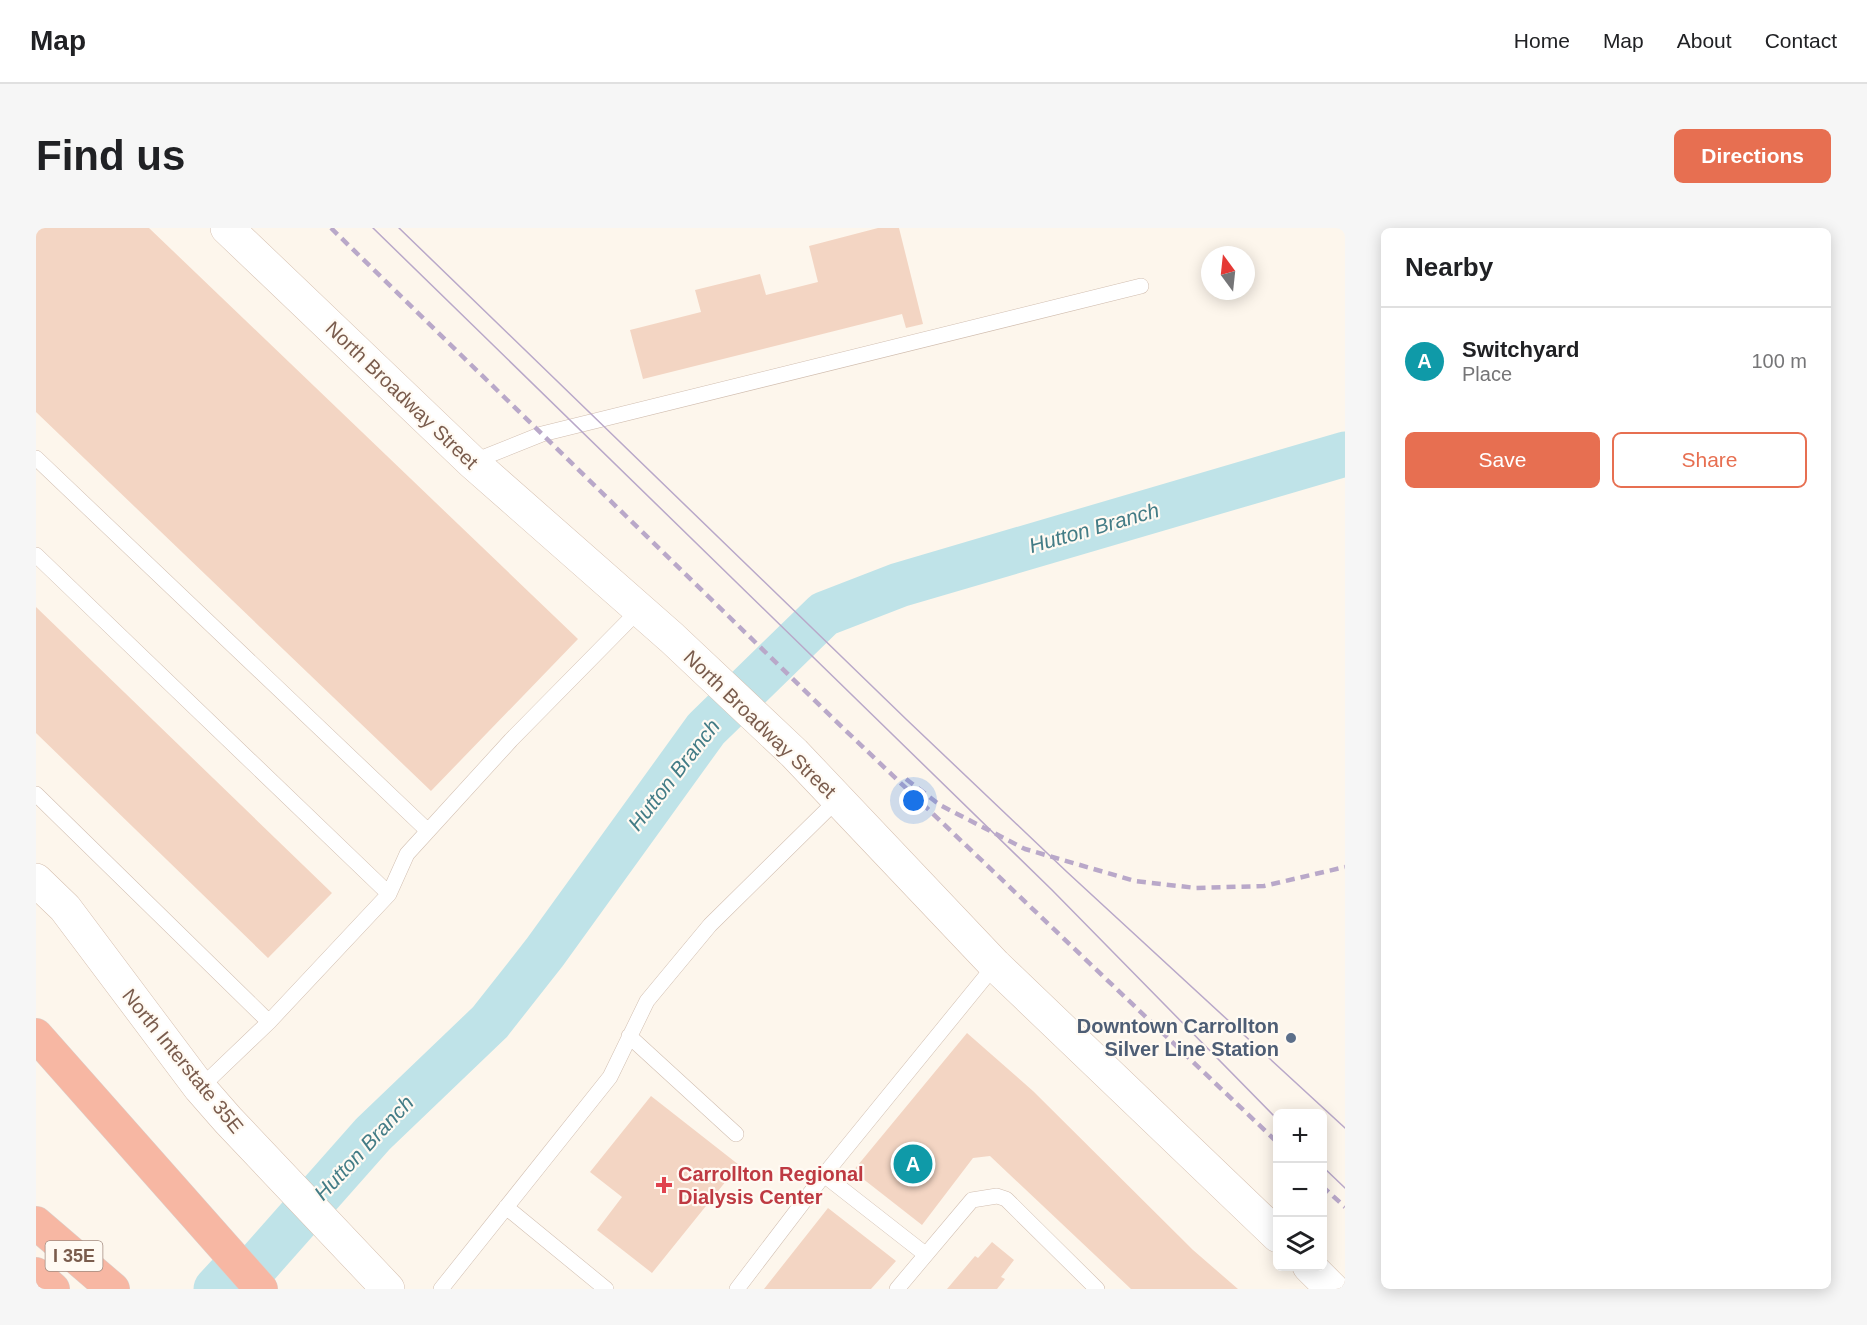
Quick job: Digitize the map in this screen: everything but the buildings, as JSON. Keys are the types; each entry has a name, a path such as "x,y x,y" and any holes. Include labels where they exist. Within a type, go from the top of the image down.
{"highway":[{"path":"46,1046 261,1289"},
{"name":"I 35E","path":"36,1223 113,1289"},
{"path":"36,1274 53,1289"}],"street":[{"name":"North Broadway Street","path":"227,228 472,462 672,638 794,753 995,965 1273,1231"},
{"name":"North Interstate 35E","path":"36,880 65,908 200,1088 378,1279"},
{"path":"1314,1271 1332,1289"}],"lane":[{"path":"472,462 542,434 1142,286"},
{"path":"36,458 428,831"},
{"path":"36,555 388,894"},
{"path":"200,1088 269,1022 388,894 407,854 511,740 639,609"},
{"path":"36,794 269,1022"},
{"path":"441,1289 610,1077 647,1001 710,925 838,800"},
{"path":"737,1289 824,1175 995,965"},
{"path":"629,1036 736,1134"},
{"path":"824,1175 925,1254"},
{"path":"897,1289 972,1200 997,1196 1006,1199 1097,1289"},
{"path":"506,1208 606,1289"}],"waterway":[{"name":"Hutton Branch","path":"216,1289 228,1276 258,1264 373,1134 490,1022 545,952 706,729 824,614 899,585 1345,454"}],"tram line":[{"path":"373,228 1052,890 1273,1115"},
{"path":"399,228 907,720 1067,872 1345,1128"},
{"path":"1327,1171 1345,1188"}],"railway":[{"path":"331,228 843,728 1273,1138"},
{"path":"906,779 940,805 1025,849 1135,881 1196,888 1264,886 1345,867"},
{"path":"1327,1191 1345,1207"}],"place":[{"name":"Downtown Carrollton Silver Line Station","path":"1291,1038"},
{"name":"Switchyard","path":"913,1164"},
{"name":"Carrollton Regional Dialysis Center","path":"664,1185"}]}
